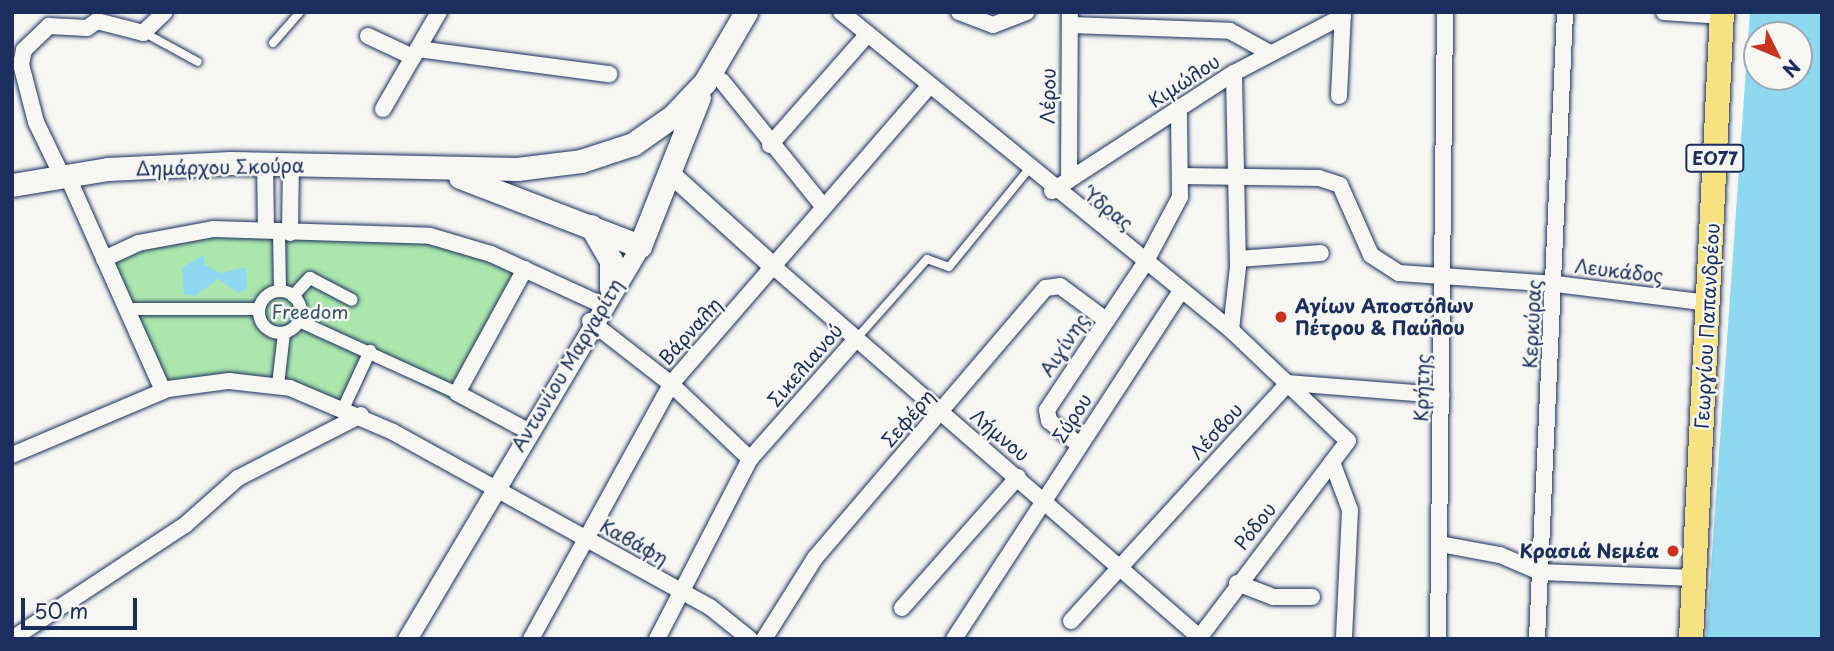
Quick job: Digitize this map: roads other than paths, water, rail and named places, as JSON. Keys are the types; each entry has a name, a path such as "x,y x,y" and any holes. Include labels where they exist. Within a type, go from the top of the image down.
{"main road":[{"path":"429,169 563,163 606,154 661,127 713,82 746,12"},
{"name":"Γεωργίου Παπανδρέου","path":"1691,639 1722,14"},
{"name":"Αντωνίου Μαργαρίτη","path":"640,246 671,174 683,137 713,82"},
{"path":"661,127 683,137"},
{"path":"554,208 543,186 563,163"},
{"name":"Δημάρχου Σκούρα","path":"12,186 64,175 265,164 429,169"},
{"path":"429,169 554,208 640,246"},
{"path":"591,226 611,260 600,305"}],"street":[{"path":"163,391 104,259 36,122 21,64 24,50 49,26 87,28 95,17 145,33 165,12"},
{"path":"383,109 439,12"},
{"name":"Ύδρας","path":"841,12 1052,191 1231,330 1348,441"},
{"path":"959,12 993,25 1027,12"},
{"name":"Κρήτης","path":"1438,639 1445,12"},
{"name":"Κερκύρας","path":"1537,639 1556,284 1565,12"},
{"path":"1664,12 1722,14"},
{"path":"1339,96 1343,14"},
{"name":"Κιμώλου","path":"1052,191 1234,73 1343,14"},
{"path":"1070,19 1230,31 1270,53"},
{"name":"Λέρου","path":"1069,180 1070,19"},
{"path":"770,145 868,34"},
{"path":"368,36 415,53 609,74"},
{"path":"1231,330 1238,258 1234,73"},
{"path":"713,82 823,206"},
{"name":"Βάρναλη","path":"531,639 670,384 929,86"},
{"name":"Αιγίνης","path":"1079,445 1049,421 1047,410 1145,263 1180,197 1179,108"},
{"path":"265,164 278,231 280,291"},
{"path":"278,231 291,164"},
{"path":"671,174 774,267"},
{"path":"1180,176 1236,176"},
{"name":"Λευκάδος","path":"1236,176 1319,178 1340,185 1369,246 1371,256 1399,273 1556,284 1708,303"},
{"path":"104,259 177,234 278,231 430,236 525,269 600,305 670,384 750,459"},
{"name":"Αντωνίου Μαργαρίτη","path":"407,639 600,305 640,246"},
{"path":"1238,258 1321,253"},
{"name":"Λήμνου","path":"774,267 1044,499 1198,637"},
{"path":"457,393 525,269"},
{"path":"293,296 310,278 352,300"},
{"name":"Σεφέρη","path":"764,639 815,558 1049,285 1060,286 1106,320"},
{"path":"280,291 293,296"},
{"path":"126,309 259,309 280,291"},
{"name":"Σύρου","path":"954,639 1181,291"},
{"path":"293,296 299,321"},
{"path":"259,309 265,327 284,333"},
{"path":"299,321 420,371 526,430"},
{"path":"278,385 284,333 299,321"},
{"name":"Σικελιανού","path":"657,639 750,459 856,339"},
{"path":"344,407 370,351"},
{"name":"Καβάφη","path":"12,455 163,391 229,381 278,385 361,415 682,593 750,639"},
{"path":"1288,383 1442,394"},
{"name":"Λέσβου","path":"1071,621 1288,383"},
{"path":"12,639 185,525 238,478 361,415"},
{"name":"Ρόδου","path":"1198,637 1348,441"},
{"path":"1332,462 1350,510 1344,639"},
{"path":"902,608 1018,477"},
{"path":"1440,544 1500,555 1540,572 1695,578"},
{"path":"1237,583 1273,597 1312,597"}],"lane":[{"path":"272,43 300,12"},
{"path":"145,33 198,62"},
{"name":"Σικελιανού","path":"856,339 927,259 949,267 1028,170"}],"water":[{"path":"1750,12 1822,12 1822,639 1706,639 1744,91 1813,91 1813,21 1749,21"},
{"path":"203,255 205,265 221,273 246,267 247,289 238,293 218,279 195,296 184,294 182,268"}],"place":[{"name":"Αγίων Αποστόλων Πέτρου & Παύλου","path":"1281,317"},
{"name":"Κρασιά Νεμέα","path":"1673,551"}],"park label":[{"name":"Freedom","path":"310,312"}]}
